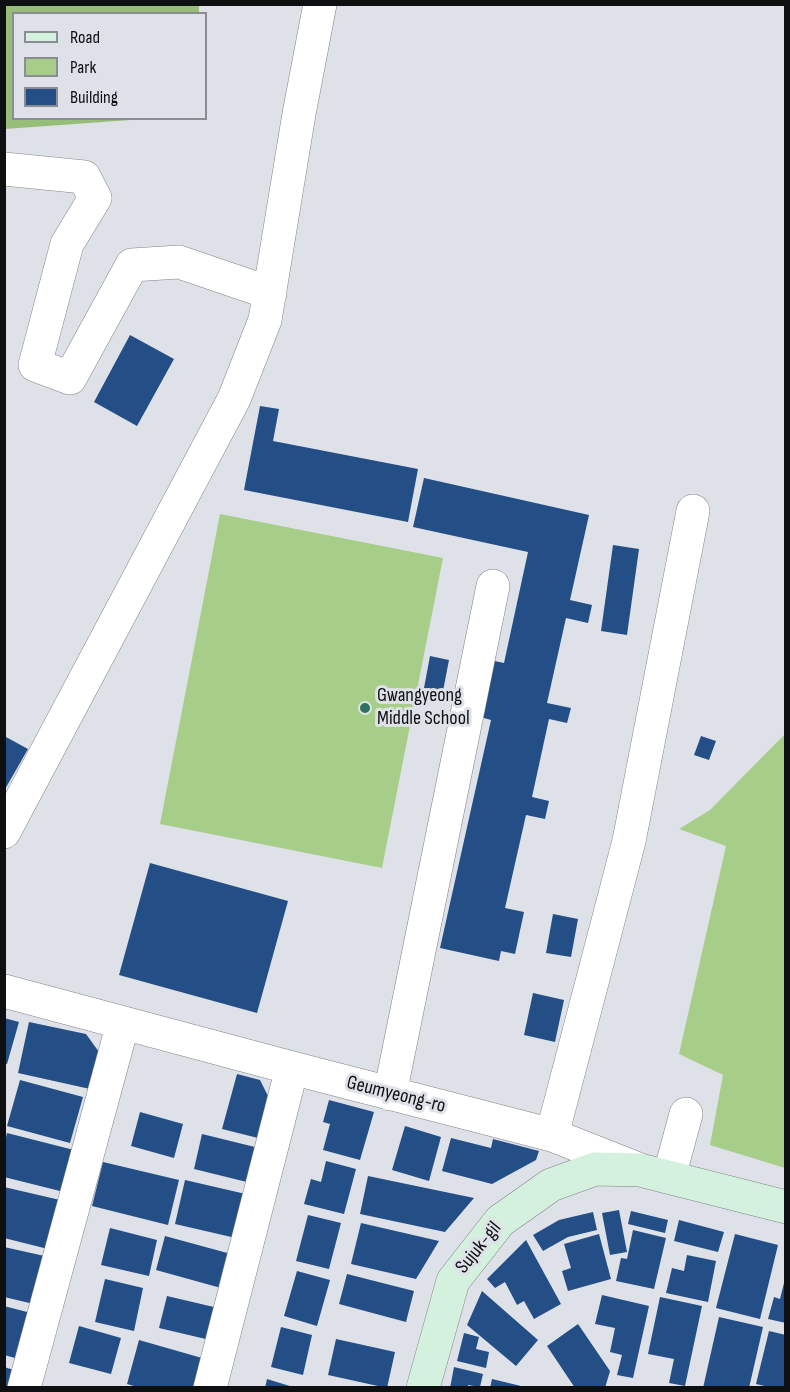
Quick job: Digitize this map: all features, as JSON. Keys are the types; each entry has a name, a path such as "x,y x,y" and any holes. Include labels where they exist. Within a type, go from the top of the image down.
{"street":[{"path":"4,832 234,399 265,320 299,114 320,4"},
{"path":"4,169 84,177 95,198 67,244 35,365 70,378 132,265 178,262 270,293"},
{"path":"552,1135 629,841 693,511"},
{"path":"390,1094 493,586"},
{"name":"Geumyeong-ro","path":"4,992 552,1135 655,1174 786,1207"},
{"path":"24,1388 123,1023"},
{"path":"210,1388 292,1068"},
{"path":"655,1174 686,1114"},
{"name":"Sujuk-gil","path":"423,1388 453,1281 500,1221 551,1185 595,1169 655,1174"}],"green space":[{"path":"5,4 199,4 199,12 12,12 12,120 131,120 5,129"},
{"path":"220,514 443,558 382,868 160,824"},
{"path":"785,734 785,1168 710,1145 723,1075 679,1054 726,846 679,829 710,810"}],"building":[{"path":"130,335 174,359 137,426 94,402"},
{"path":"260,406 279,409 273,441 418,469 408,522 244,490"},
{"path":"424,478 589,515 570,600 592,605 588,623 566,618 547,703 571,708 567,723 549,719 532,797 549,801 545,819 526,815 505,908 524,912 515,954 501,951 499,961 440,948 491,720 477,716 490,660 504,663 528,552 413,527"},
{"path":"613,545 639,549 627,635 601,631"},
{"path":"430,656 449,660 443,691 424,688"},
{"path":"701,736 716,741 709,760 694,755"},
{"path":"6,737 28,749 4,791 4,739"},
{"path":"150,863 288,901 257,1013 119,975"},
{"path":"553,914 578,919 571,957 546,953"},
{"path":"533,993 564,1000 555,1042 524,1035"},
{"path":"4,1018 19,1022 7,1064 4,1063"},
{"path":"29,1022 86,1034 99,1052 90,1089 18,1073"},
{"path":"237,1074 260,1080 269,1098 258,1138 222,1129"},
{"path":"20,1080 83,1097 70,1143 7,1126"},
{"path":"329,1100 374,1112 360,1160 323,1150 330,1124 323,1122"},
{"path":"140,1112 183,1124 174,1158 131,1146"},
{"path":"405,1126 441,1137 429,1181 392,1170"},
{"path":"7,1133 74,1150 64,1192 4,1177 4,1146"},
{"path":"202,1134 263,1149 255,1184 194,1169"},
{"path":"451,1138 491,1148 493,1139 539,1151 536,1160 492,1184 442,1171"},
{"path":"326,1161 356,1169 344,1214 304,1204 311,1179 321,1182"},
{"path":"103,1162 179,1180 168,1225 92,1206"},
{"path":"368,1176 474,1198 445,1232 360,1214"},
{"path":"185,1180 250,1195 240,1239 175,1224"},
{"path":"4,1187 60,1200 48,1249 4,1238"},
{"path":"619,1210 627,1252 610,1255 602,1213"},
{"path":"631,1211 668,1220 665,1233 628,1224"},
{"path":"593,1212 597,1230 568,1237 543,1251 533,1235 559,1220"},
{"path":"308,1215 341,1223 329,1269 296,1261"},
{"path":"679,1220 724,1232 718,1252 674,1241"},
{"path":"361,1223 439,1241 416,1279 351,1264"},
{"path":"110,1228 157,1240 149,1276 101,1265"},
{"path":"633,1230 666,1238 654,1289 616,1281 621,1258 627,1259"},
{"path":"599,1234 611,1279 568,1291 562,1271 571,1268 564,1244"},
{"path":"735,1234 778,1245 760,1319 716,1308"},
{"path":"165,1236 231,1254 221,1288 156,1270"},
{"path":"526,1240 561,1304 534,1319 524,1301 517,1305 505,1282 495,1288 487,1279"},
{"path":"4,1247 49,1257 38,1305 4,1297"},
{"path":"687,1255 716,1261 708,1302 666,1293 672,1268 684,1271"},
{"path":"297,1271 330,1280 317,1326 284,1316"},
{"path":"347,1274 414,1291 406,1322 339,1304"},
{"path":"105,1279 143,1288 134,1331 95,1322"},
{"path":"785,1279 786,1323 768,1319 774,1297 780,1299"},
{"path":"482,1291 538,1340 516,1366 467,1325"},
{"path":"602,1295 649,1306 633,1378 617,1375 622,1355 610,1352 615,1328 595,1324"},
{"path":"167,1296 218,1308 210,1340 159,1328"},
{"path":"660,1297 702,1306 685,1386 669,1383 674,1359 648,1354"},
{"path":"4,1306 31,1313 19,1359 4,1355"},
{"path":"719,1317 763,1327 749,1388 703,1388"},
{"path":"578,1324 610,1371 605,1388 575,1388 547,1346"},
{"path":"79,1326 121,1338 111,1374 69,1363"},
{"path":"281,1327 312,1335 303,1375 271,1367"},
{"path":"769,1331 786,1335 786,1388 756,1384"},
{"path":"464,1333 479,1337 476,1349 489,1352 486,1368 457,1361"},
{"path":"336,1339 395,1352 387,1388 328,1375"},
{"path":"139,1340 209,1360 201,1388 141,1388 127,1384"},
{"path":"4,1367 14,1370 9,1388 4,1388"},
{"path":"454,1367 483,1374 480,1387 468,1385 468,1388 450,1388"},
{"path":"267,1379 293,1387 293,1388 265,1388"},
{"path":"492,1379 521,1386 521,1388 490,1388"}],"place":[{"name":"Gwangyeong Middle School","path":"365,708"}]}
